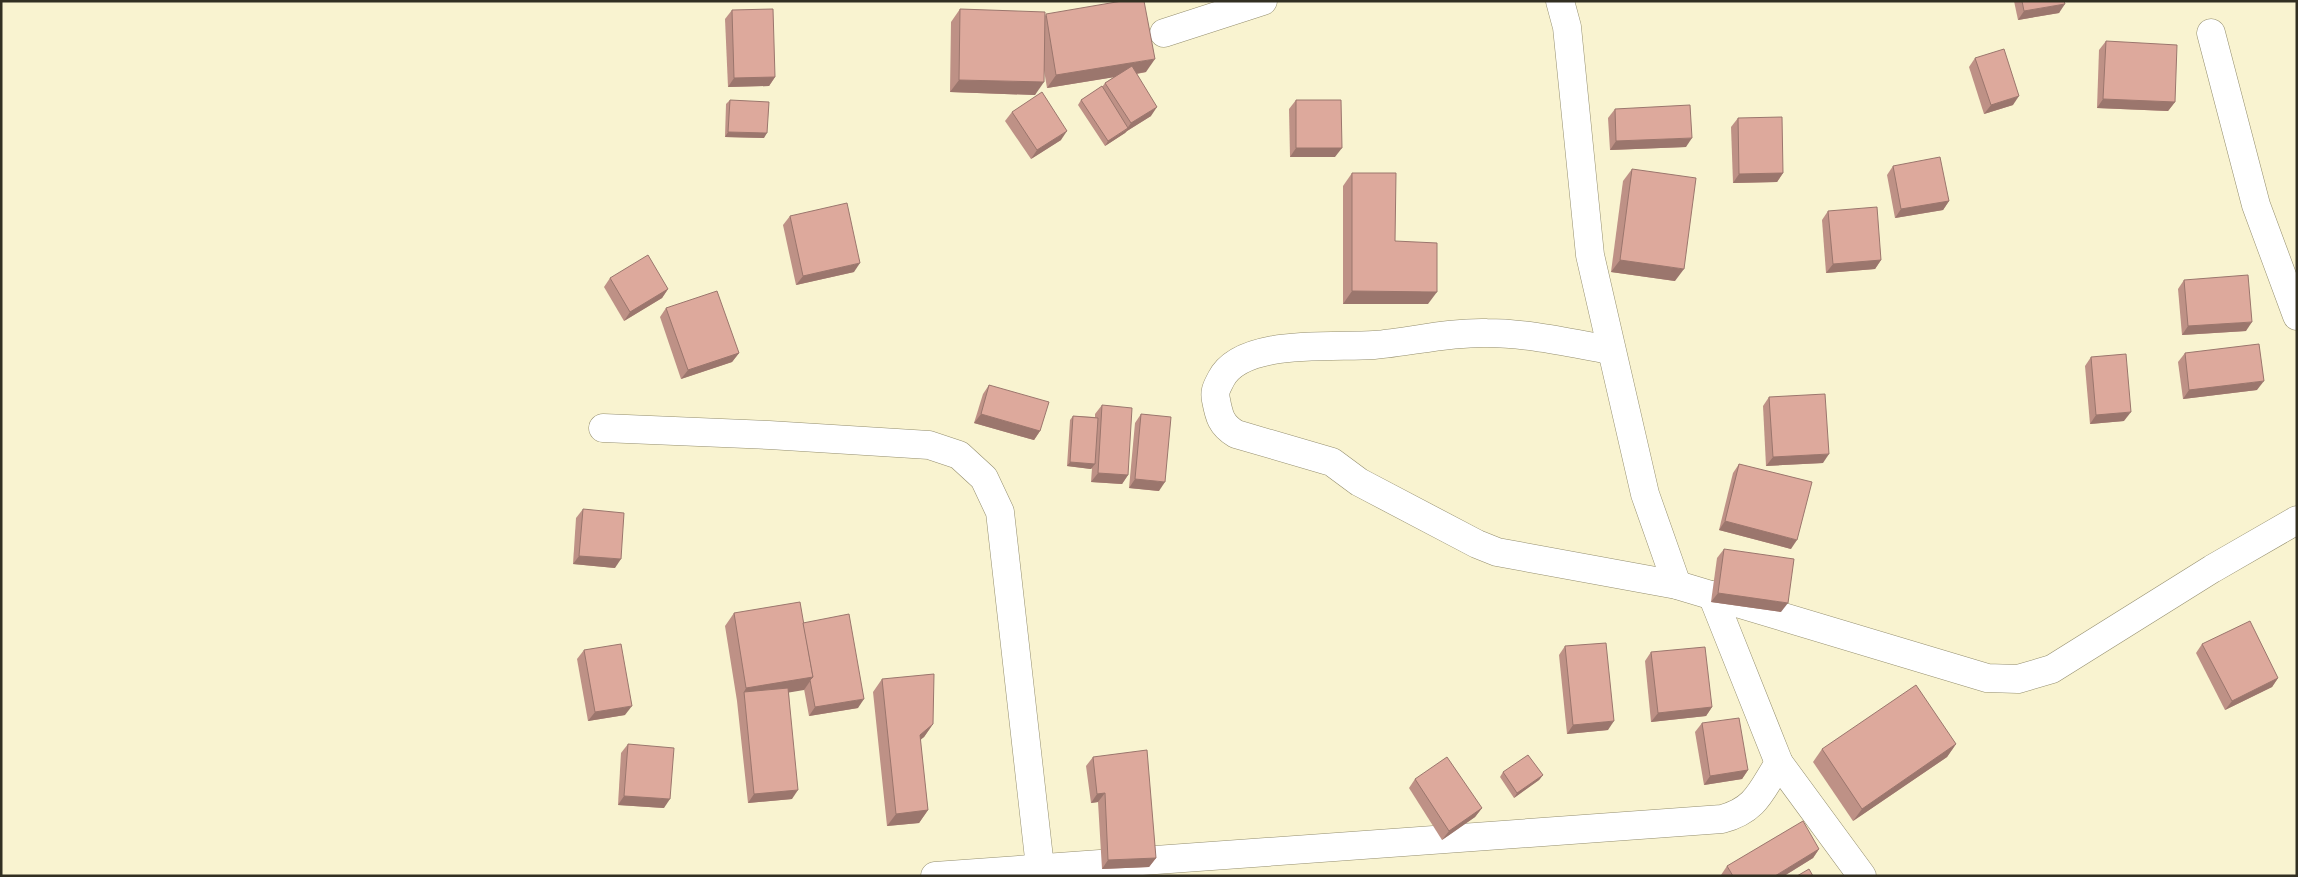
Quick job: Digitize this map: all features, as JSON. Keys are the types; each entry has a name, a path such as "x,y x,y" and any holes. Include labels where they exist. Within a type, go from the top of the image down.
{"street":[{"path":"1164,33 1263,1"},
{"path":"1560,1 1568,27 1590,255 1610,350 1645,494 1677,585"},
{"path":"2211,33 2256,205 2297,316"},
{"path":"1610,350 1488,333 1461,333 1374,345 1304,347 1258,353 1239,361 1225,371 1214,392 1220,420 1226,428 1236,434 1332,462 1359,482 1477,544 1497,552 1677,585 1987,678 2018,679 2052,669 2212,569 2297,520"},
{"path":"603,428 770,435 929,445 959,455 984,478 1000,512 1041,872"},
{"path":"1712,595 1779,763 1862,876"},
{"path":"935,876 1041,872 1722,820 1738,815 1753,804 1779,763"}],"building":[{"path":"1122,1 1144,1 1155,59 1056,75 1046,14"},
{"path":"2022,1 2064,1 2065,4 2024,11"},
{"path":"773,9 775,77 734,78 732,10"},
{"path":"960,9 1045,12 1044,82 959,80"},
{"path":"2106,41 2177,45 2175,102 2103,99"},
{"path":"2004,49 2019,96 1991,105 1975,58"},
{"path":"1132,66 1157,107 1131,123 1105,83"},
{"path":"1102,86 1128,128 1108,141 1081,100"},
{"path":"1042,92 1067,131 1037,150 1012,112"},
{"path":"730,100 769,102 767,133 728,132"},
{"path":"1296,100 1341,100 1342,148 1296,148"},
{"path":"1690,105 1692,138 1616,141 1615,109"},
{"path":"1782,117 1783,173 1739,174 1738,118"},
{"path":"1940,157 1949,201 1901,209 1893,166"},
{"path":"1632,169 1696,178 1684,269 1620,260"},
{"path":"1352,173 1396,173 1395,241 1437,243 1437,292 1352,291"},
{"path":"847,203 860,263 803,276 790,216"},
{"path":"1877,207 1881,260 1833,264 1828,211"},
{"path":"648,255 668,289 630,312 610,278"},
{"path":"2248,275 2252,322 2188,326 2184,280"},
{"path":"717,291 739,353 688,370 666,308"},
{"path":"2259,344 2264,381 2189,390 2185,353"},
{"path":"2126,354 2131,412 2096,415 2091,357"},
{"path":"989,385 1049,402 1040,431 981,414"},
{"path":"1825,394 1829,454 1773,457 1769,397"},
{"path":"1102,405 1132,408 1128,475 1098,473"},
{"path":"1141,414 1171,417 1165,482 1135,479"},
{"path":"1073,416 1098,418 1095,464 1070,462"},
{"path":"1739,464 1812,482 1797,540 1725,521"},
{"path":"583,509 624,513 621,559 579,556"},
{"path":"1724,549 1794,559 1788,603 1718,593"},
{"path":"800,602 813,677 746,688 734,613"},
{"path":"849,614 864,699 815,707 810,680 813,677 803,623"},
{"path":"2250,621 2278,678 2232,701 2202,644"},
{"path":"1606,643 1614,721 1573,725 1565,646"},
{"path":"621,644 632,706 595,712 584,650"},
{"path":"1705,647 1712,707 1658,713 1651,652"},
{"path":"934,674 933,724 920,735 928,810 896,814 882,679"},
{"path":"1916,685 1956,744 1862,809 1822,749"},
{"path":"788,688 798,790 754,794 744,692"},
{"path":"1739,718 1748,770 1710,776 1702,723"},
{"path":"628,744 674,748 670,799 624,796"},
{"path":"1147,750 1156,858 1108,860 1105,793 1097,794 1093,757"},
{"path":"1528,755 1543,775 1517,793 1503,772"},
{"path":"1447,757 1482,808 1449,831 1415,779"},
{"path":"1803,821 1819,849 1775,876 1733,876 1727,866"},
{"path":"1809,869 1813,876 1797,876"}]}
